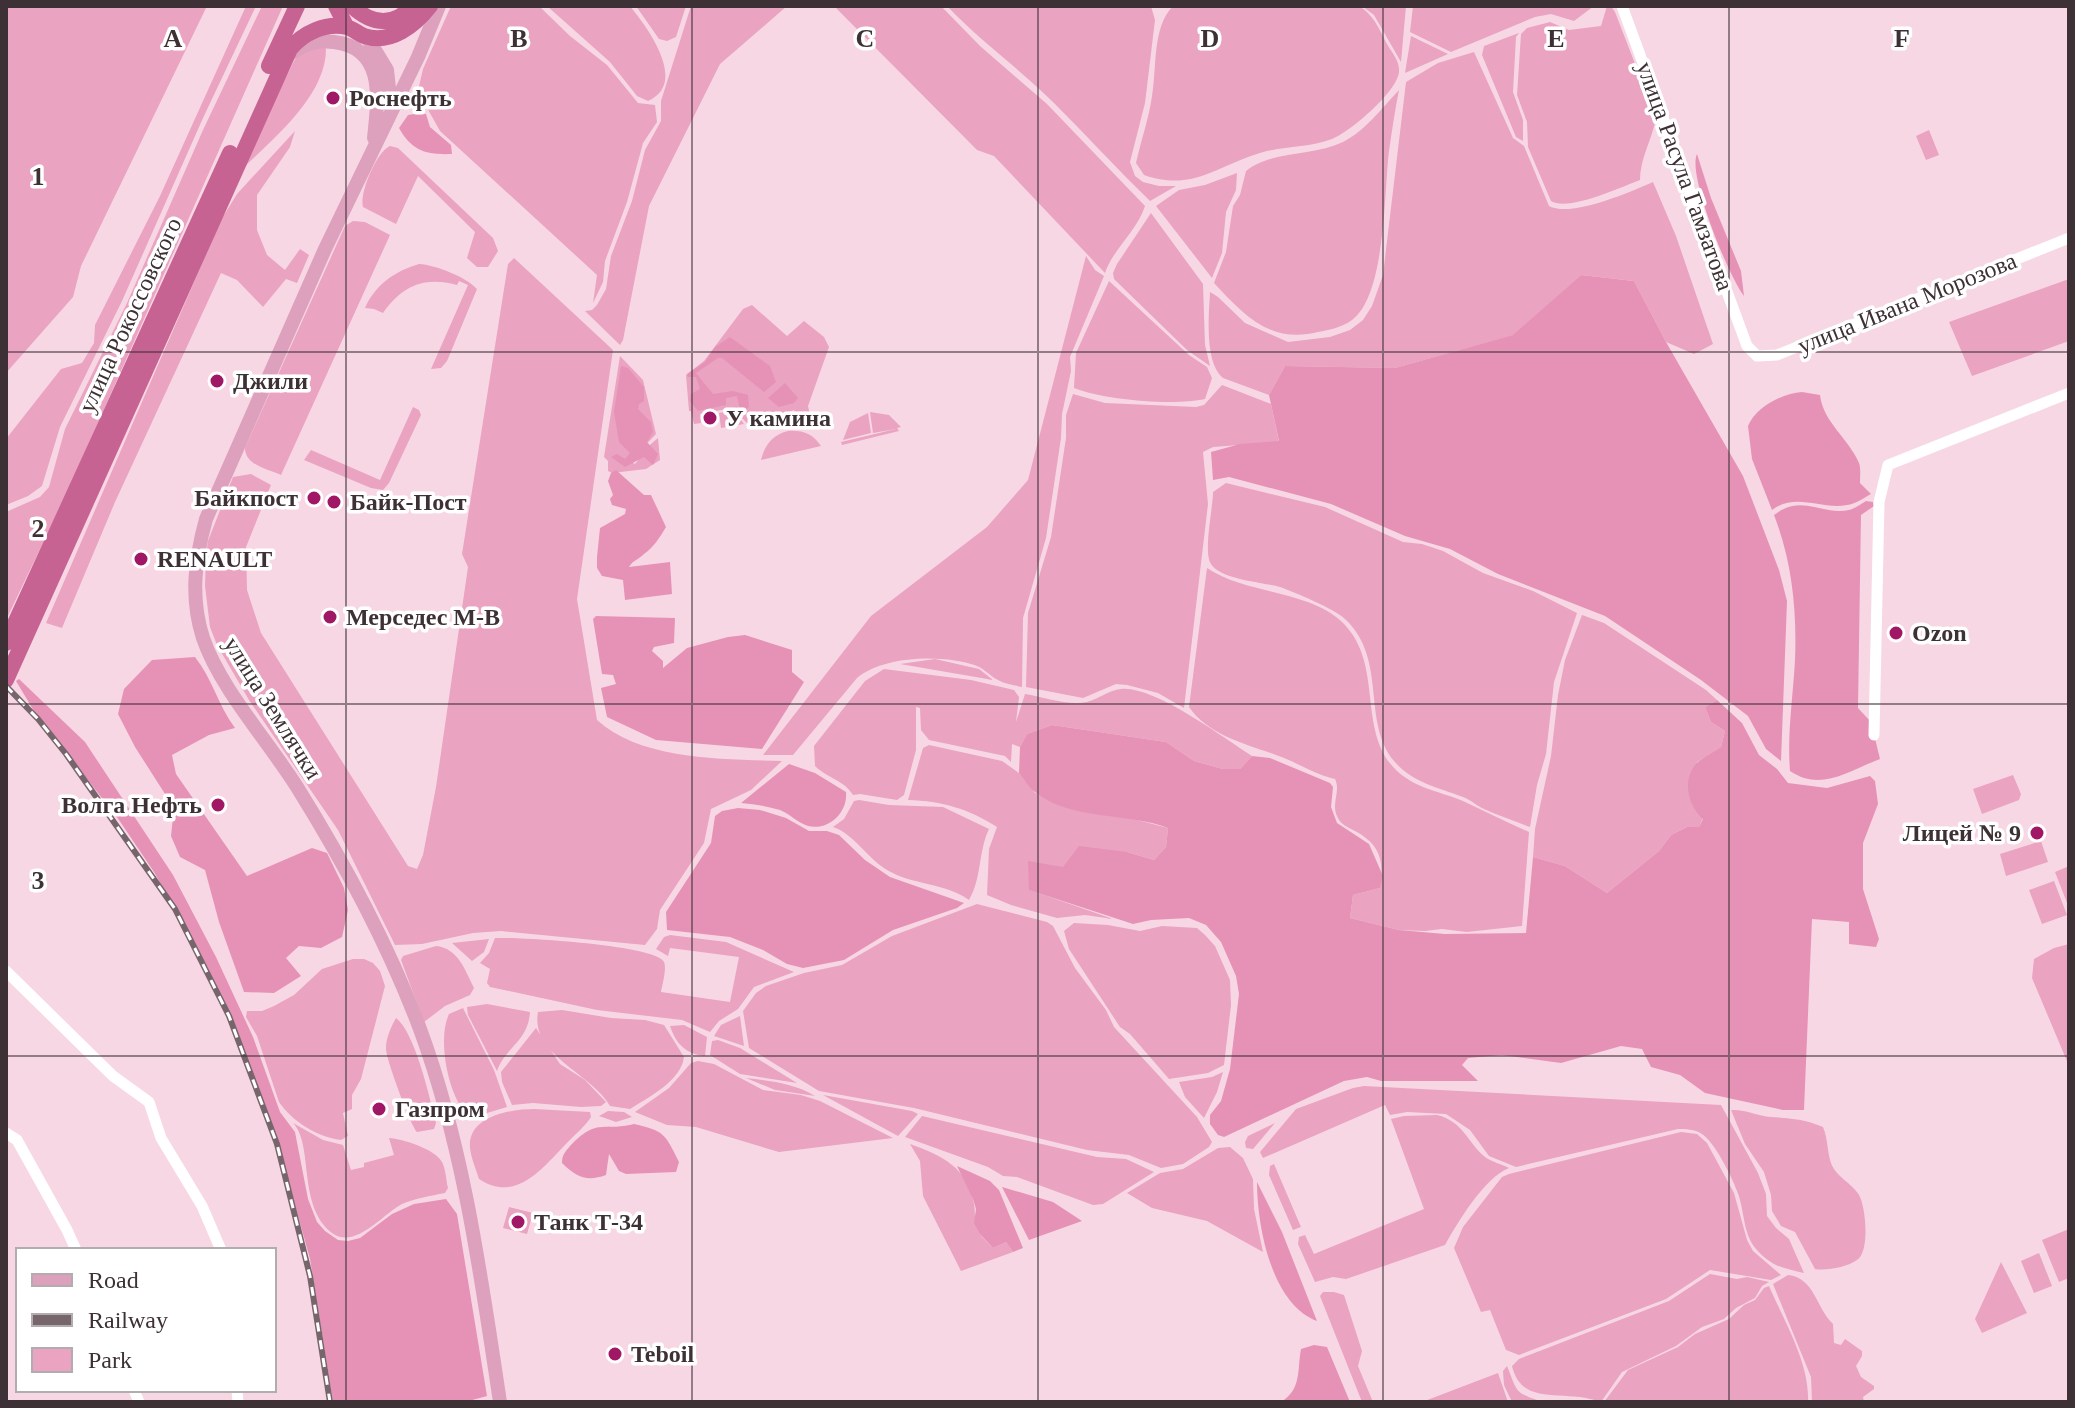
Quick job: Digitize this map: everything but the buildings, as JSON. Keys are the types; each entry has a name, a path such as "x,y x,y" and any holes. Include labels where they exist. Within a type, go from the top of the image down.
{"highway":[{"name":"улица Рокоссовского","path":"6,643 297,6"},
{"path":"336,6 346,26 367,37 402,32 415,24 430,6"},
{"path":"352,6 373,20 387,23 403,17 413,6"},
{"path":"283,60 299,38 308,33 346,26"},
{"name":"улица Рокоссовского","path":"6,680 283,60"}],"main road":[{"name":"улица Землячки","path":"439,6 418,57 322,255 206,519 196,558 195,604 204,640 227,686 296,785 354,881 421,1033 463,1186 500,1402"},
{"path":"367,37 387,70 391,109"},
{"path":"283,60 307,43 320,41 351,45 361,52 375,76 378,90 372,150"}],"street":[{"name":"улица Расула Гамзатова","path":"1622,6 1747,346"},
{"name":"улица Ивана Морозова","path":"1747,346 1757,356 1777,355 2069,238"},
{"path":"1874,735 1879,502 1888,465 2069,393"},
{"path":"6,971 113,1076 149,1102 161,1138 202,1206 220,1248"},
{"path":"6,1133 17,1140 75,1248"}],"green space":[{"path":"6,6 207,6 81,266 73,297 6,373"},
{"path":"246,6 256,6 122,301 60,427 42,486 6,505 6,439 61,369 82,363 94,343 95,325 160,196"},
{"path":"262,6 283,6 65,497 6,620 6,512 40,497 49,487 65,429 127,303 203,130"},
{"path":"451,6 539,6 607,65 638,103 655,105 657,122 643,143 627,202 605,261 603,282 593,303 597,275 440,131 417,95 423,69"},
{"path":"547,6 630,6 661,55 665,82 660,93 648,101 637,96 610,62"},
{"path":"636,6 686,6 676,37 667,41 659,39"},
{"path":"691,6 787,6 720,64 649,206 620,345 585,311 597,305 606,289 611,256 632,201 645,150 661,121 661,101"},
{"path":"834,6 941,6 980,46 1047,104 1145,206 1105,273 994,156 977,150"},
{"path":"947,6 1151,6 1155,20 1145,103 1130,162 1135,176 1143,182 1176,186 1150,201 1041,91"},
{"path":"1173,6 1359,6 1376,23 1397,61 1399,72 1390,90 1372,110 1332,139 1260,153 1190,179 1176,181 1144,175 1136,163 1151,104 1158,36"},
{"path":"1362,6 1406,6 1401,62 1374,15"},
{"path":"1413,6 1594,6 1574,21 1551,14 1535,17 1451,52 1410,32"},
{"path":"1607,6 1615,12 1656,118 1640,180 1582,201 1559,204 1551,201 1528,147 1527,122 1517,95 1521,34 1527,28 1550,22 1569,30 1601,26"},
{"path":"1519,33 1516,37 1513,92 1523,120 1523,141 1516,137 1482,55 1484,46"},
{"path":"1411,36 1448,54 1405,73"},
{"path":"322,46 326,49 323,67 317,85 306,102 294,118 237,174 295,59 310,47"},
{"path":"1474,52 1513,138 1524,146 1549,206 1571,209 1586,206 1653,182 1676,236 1713,344 1694,354 1666,342 1634,281 1581,275 1514,335 1395,368 1285,366 1269,395 1223,378 1217,371 1210,350 1210,292 1245,323 1288,342 1330,337 1350,330 1363,320 1372,306 1383,275 1406,82 1438,63"},
{"path":"1399,90 1377,266 1363,307 1352,320 1336,328 1301,335 1286,334 1259,324 1214,283 1226,252 1233,206 1240,195 1246,171 1268,160 1343,142 1366,125"},
{"path":"1929,130 1939,155 1926,160 1916,136"},
{"path":"295,131 290,147 257,195 257,230 267,255 285,270 300,249 309,255 297,283 286,279 263,307 237,280 221,273 115,502 62,628 46,623 221,220 237,194"},
{"path":"390,146 398,148 493,238 498,251 488,267 477,267 467,258 475,232 418,176 396,224 363,207 370,173"},
{"path":"1237,173 1236,190 1226,212 1222,253 1212,278 1156,206 1179,190 1205,185"},
{"path":"1151,213 1203,284 1205,345 1210,366 1187,350 1114,279 1117,264"},
{"path":"353,221 365,222 390,235 281,475 249,459 245,448 345,226"},
{"path":"1086,256 1095,270 1104,276 1070,357 1071,371 1062,414 1046,538 1023,618 1022,687 1001,681 964,662 932,658 898,661 869,670 857,678 793,755 763,755 871,616 987,527 1028,480"},
{"path":"514,258 613,350 577,599 597,720 637,743 660,750 710,758 782,761 751,790 711,809 704,843 660,910 657,929 645,945 501,931 473,933 422,944 395,945 338,830 249,700 210,627 205,586 208,541 233,477 251,474 271,485 246,547 247,590 261,633 408,866 417,869 423,855 436,787 468,567 462,554 508,264"},
{"path":"419,264 450,272 477,289 447,361 441,368 431,369 468,285 459,281 457,285 424,283 406,290 383,313 365,308 374,292 387,280"},
{"path":"2069,279 2069,341 1972,376 1949,322"},
{"path":"1109,281 1189,355 1207,367 1212,378 1205,399 1139,401 1074,388 1076,353"},
{"path":"752,305 787,336 804,321 824,337 829,347 808,406 810,415 797,416 794,410 782,415 780,412 779,417 747,423 732,408 700,414 701,423 694,424 689,411 686,375 704,361 743,309"},
{"path":"620,356 643,380 656,434 630,461 635,464 639,459 637,456 658,438 660,460 646,469 612,473 608,471 608,461 604,457"},
{"path":"1222,385 1271,404 1279,442 1213,447 1203,452 1208,504 1184,708 1158,693 1127,685 1116,684 1083,698 1026,687 1028,613 1051,537 1066,438 1066,415 1073,394 1105,403 1196,407 1204,405"},
{"path":"413,407 421,415 383,490 304,460 311,450 380,480"},
{"path":"729,411 730,417 739,417 744,424 721,428 719,413"},
{"path":"870,412 889,415 901,427 897,428 899,431 842,445 841,442 896,429 873,433"},
{"path":"868,413 871,433 843,440 850,422"},
{"path":"788,431 807,434 821,446 761,460 770,441"},
{"path":"1226,483 1325,507 1403,542 1443,551 1483,573 1533,591 1577,613 1554,682 1546,754 1530,827 1417,779 1394,761 1378,728 1366,652 1345,619 1295,593 1224,574 1211,564 1208,540 1213,492"},
{"path":"1207,568 1239,583 1311,603 1341,621 1355,638 1363,657 1377,737 1384,755 1397,771 1420,786 1463,801 1529,832 1522,926 1467,932 1399,930 1350,918 1353,895 1380,888 1381,862 1375,848 1364,836 1338,819 1335,779 1217,732 1189,707"},
{"path":"1582,615 1604,623 1706,690 1717,700 1705,707 1711,722 1725,731 1721,747 1697,762 1703,818 1699,827 1687,827 1671,835 1659,851 1607,893 1565,866 1533,857 1535,829 1551,756 1565,660"},
{"path":"935,659 979,669 993,680 900,664"},
{"path":"884,669 971,680 1014,690 1019,697 1016,722 1025,694 1080,703 1121,689 1135,690 1188,714 1252,756 1240,769 1223,769 1194,761 1166,742 1052,725 1027,734 1020,747 1012,744 1011,762 1005,756 929,740 921,730 920,708 916,707 916,750 904,795 897,800 853,795 815,766 814,746 865,681"},
{"path":"929,745 1002,761 1019,773 1035,793 1168,828 1166,847 1154,860 1127,852 1063,867 1030,890 1113,919 1085,915 1057,918 987,895 989,849 997,827 955,807 908,800 923,748"},
{"path":"2013,775 2021,794 2019,800 1982,814 1973,789"},
{"path":"854,801 889,805 943,807 989,829 969,900 950,890 907,879 887,870 841,830 833,827 844,819"},
{"path":"2041,841 2048,862 2006,876 2000,854"},
{"path":"2069,866 2069,908 2055,872"},
{"path":"2054,881 2067,915 2042,924 2029,890"},
{"path":"977,904 1053,926 1075,968 1106,1010 1114,1027 1197,1117 1212,1142 1209,1147 1183,1164 1161,1168 1129,1155 1087,1150 914,1108 819,1091 749,1048 743,1011 756,993 766,986 804,973 842,965 892,936"},
{"path":"1074,923 1140,931 1162,926 1197,928 1205,935 1215,946 1230,980 1231,1005 1224,1065 1208,1073 1169,1079 1130,1034 1120,1027 1069,949 1064,931"},
{"path":"670,935 726,942 794,972 754,987 738,1009 719,1021 710,1032 682,1020 597,1010 490,987 487,983 490,969 480,963 489,953 495,938 614,947 656,956 664,962 661,992 730,1002 739,957 670,948 668,956 656,949 664,937"},
{"path":"489,939 484,952 472,961 452,943"},
{"path":"2069,944 2069,1066 2032,978 2034,959"},
{"path":"436,946 455,955 474,988 470,995 445,1006 424,1022 401,960 403,956"},
{"path":"353,959 373,963 380,971 385,986 361,1079 352,1095 352,1109 343,1113 348,1136 341,1140 306,1127 279,1102 257,1036 246,1017 247,1011 262,1011 294,995 322,969"},
{"path":"487,1004 530,1012 525,1030 497,1071 468,1015 467,1007"},
{"path":"463,1008 494,1070 507,1107 477,1116 467,1115 460,1106 450,1081 444,1052 449,1014"},
{"path":"562,1010 664,1025 684,1057 682,1066 663,1088 630,1109 610,1106 543,1040 538,1027 538,1012"},
{"path":"740,1016 744,1046 714,1036 721,1025"},
{"path":"396,1018 409,1037 421,1067 436,1123 434,1129 417,1132 394,1077 386,1048"},
{"path":"684,1025 707,1037 705,1056 687,1050 675,1038 670,1026"},
{"path":"536,1028 560,1064 585,1080 606,1102 601,1106 581,1107 533,1103 512,1105 501,1072"},
{"path":"718,1040 740,1048 797,1083 740,1074 710,1055 712,1041"},
{"path":"691,1063 714,1064 763,1090 820,1101 893,1138 779,1152 696,1127 667,1125 635,1112 669,1088"},
{"path":"1223,1072 1204,1118 1185,1097 1179,1082 1212,1077"},
{"path":"746,1078 790,1085 815,1096 775,1090"},
{"path":"1364,1086 1721,1105 1758,1173 1766,1194 1767,1216 1789,1239 1804,1273 1773,1263 1756,1249 1748,1235 1740,1198 1727,1169 1707,1138 1693,1130 1678,1129 1516,1167 1489,1156 1470,1130 1446,1114 1407,1112 1390,1115 1385,1105 1263,1158 1260,1152 1296,1109"},
{"path":"823,1095 912,1111 918,1114 898,1136"},
{"path":"534,1109 590,1112 591,1117 537,1173 526,1180 504,1187 479,1179 470,1148 476,1128 492,1116"},
{"path":"1731,1110 1797,1119 1823,1127 1833,1168 1856,1191 1861,1201 1865,1239 1857,1260 1837,1268 1815,1269 1795,1232 1781,1226 1772,1211 1764,1172 1745,1144"},
{"path":"608,1111 624,1112 632,1117 616,1122 599,1116"},
{"path":"1437,1115 1459,1127 1485,1157 1509,1168 1481,1191 1445,1245 1346,1279 1333,1277 1315,1282 1298,1244 1299,1237 1305,1235 1314,1254 1424,1209 1391,1119"},
{"path":"922,1116 1097,1157 1126,1159 1154,1172 1103,1204 1093,1205 1017,1177 1003,1176 988,1167 905,1137"},
{"path":"293,1123 323,1140 343,1145 351,1170 394,1155 389,1138 418,1146 433,1153 442,1162 448,1188 445,1193 402,1204 359,1234 341,1237 332,1233 321,1221 314,1207 303,1145"},
{"path":"1275,1123 1253,1149 1246,1148 1248,1136"},
{"path":"1681,1132 1697,1134 1707,1143 1734,1193 1753,1251 1781,1275 1771,1280 1710,1270 1666,1299 1519,1355 1506,1350 1490,1310 1481,1312 1454,1248 1463,1227 1502,1177"},
{"path":"910,1144 933,1153 959,1172 971,1191 980,1234 993,1248 1006,1242 1013,1252 961,1271 923,1196 920,1161"},
{"path":"1230,1147 1243,1158 1253,1179 1254,1209 1263,1252 1207,1221 1152,1208 1127,1193 1160,1173 1183,1169 1218,1148"},
{"path":"1274,1164 1301,1227 1293,1230 1269,1175 1270,1166"},
{"path":"509,1207 533,1213 527,1234 503,1228"},
{"path":"2069,1229 2069,1278 2059,1282 2042,1240"},
{"path":"2039,1253 2052,1286 2034,1293 2021,1261"},
{"path":"2001,1262 2027,1313 1982,1333 1975,1319"},
{"path":"1710,1274 1769,1282 1762,1286 1755,1298 1724,1319 1702,1327 1676,1346 1622,1372 1601,1402 1535,1392 1517,1379 1512,1366 1519,1359 1669,1301"},
{"path":"1788,1275 1797,1277 1810,1288 1833,1324 1834,1343 1841,1345 1845,1339 1862,1351 1856,1366 1861,1377 1874,1386 1863,1397 1864,1402 1812,1402 1811,1377 1773,1284"},
{"path":"1769,1286 1800,1357 1808,1387 1808,1402 1604,1402 1628,1370 1729,1319"},
{"path":"1323,1292 1344,1295 1362,1351 1358,1366 1373,1402 1362,1402 1320,1296"},
{"path":"1507,1366 1518,1390 1542,1402 1512,1402 1504,1385 1503,1371"},
{"path":"1498,1373 1508,1402 1422,1402"}],"shaded area":[{"path":"426,114 430,127 451,145 452,154 421,150 404,136 399,128 408,115"},
{"path":"1697,154 1741,271 1744,296 1720,248 1704,203 1698,182"},
{"path":"1581,275 1634,281 1743,476 1779,570 1787,601 1781,761 1766,749 1748,716 1701,680 1605,616 1498,574 1450,549 1405,536 1331,504 1229,477 1213,480 1211,452 1240,444 1279,441 1269,395 1285,366 1395,368 1513,335"},
{"path":"730,337 770,366 776,382 764,392 718,358 696,373 713,394 733,391 748,395 749,407 741,414 737,396 726,398 726,405 698,411 690,401 691,394 700,389 696,377 688,377 687,374 705,362 715,347"},
{"path":"621,366 628,368 644,387 644,401 638,409 651,422 653,432 647,442 658,454 653,465 644,457 625,467 611,457 617,454 625,459 630,453 619,442 614,412"},
{"path":"785,383 798,398 794,403 779,407 768,398"},
{"path":"1802,392 1820,395 1826,414 1859,463 1860,483 1871,494 1847,505 1790,502 1772,510 1752,459 1748,426 1757,413 1771,402"},
{"path":"616,470 644,495 651,495 666,527 651,548 629,567 670,562 672,594 625,600 623,580 602,576 597,568 600,528 625,514 626,509 612,505 610,499 613,495 608,481"},
{"path":"1866,501 1873,502 1874,506 1861,515 1858,708 1871,722 1880,759 1846,774 1813,780 1790,771 1794,604 1785,550 1774,515 1784,509 1803,505 1849,510"},
{"path":"596,616 675,618 674,643 654,647 652,651 663,661 663,668 687,648 745,635 792,650 792,672 804,682 762,749 656,740 607,717 601,688 616,684 613,675 602,674 593,619"},
{"path":"195,657 235,728 209,735 172,755 176,774 247,876 312,848 327,853 344,888 348,910 342,937 321,948 299,946 286,958 301,976 274,993 244,992 219,922 205,870 180,857 171,836 174,808 118,714 124,689 152,660"},
{"path":"19,679 85,742 173,875 253,1037 280,1112 295,1132 308,1199 317,1222 338,1240 348,1241 360,1238 392,1214 414,1204 446,1199 457,1214 487,1396 465,1402 333,1402 310,1259 277,1140 237,1031 209,970 154,872 119,820 34,711 16,681"},
{"path":"1717,700 1742,723 1759,755 1777,769 1788,783 1827,788 1870,776 1875,781 1878,804 1863,843 1863,889 1879,939 1876,947 1849,944 1849,922 1812,919 1804,1110 1783,1110 1705,1093 1680,1075 1651,1067 1642,1049 1621,1046 1561,1063 1502,1055 1468,1058 1462,1065 1478,1081 1381,1081 1367,1077 1344,1081 1224,1137 1218,1135 1210,1124 1210,1115 1221,1101 1230,1069 1239,994 1236,976 1221,942 1206,925 1189,918 1133,924 1029,890 1028,861 1063,867 1079,846 1127,852 1154,860 1166,847 1168,828 1065,808 1031,788 1019,773 1020,747 1027,734 1052,725 1166,742 1194,761 1223,769 1240,769 1252,756 1270,758 1330,783 1333,787 1331,807 1337,823 1369,844 1383,876 1380,888 1353,895 1350,918 1399,930 1445,934 1526,933 1533,857 1565,866 1607,893 1659,851 1671,835 1687,827 1699,827 1703,819 1690,799 1688,783 1699,761 1721,747 1725,731 1711,722 1705,707"},
{"path":"789,764 815,773 846,792 844,806 830,823 808,826 780,810 741,803"},
{"path":"738,808 760,810 786,818 809,831 839,835 865,860 890,877 964,903 893,930 844,960 803,968 787,964 730,937 667,930 666,912 711,843 715,816 722,811"},
{"path":"634,1124 663,1135 679,1162 676,1172 626,1174 619,1171 609,1154 606,1175 587,1178 572,1172 562,1163 567,1150 587,1131"},
{"path":"957,1166 990,1181 999,1190 1023,1248 1013,1252 1006,1242 993,1248 979,1233 974,1223 976,1209 973,1199"},
{"path":"1257,1182 1282,1232 1317,1321 1301,1312 1278,1281 1264,1240"},
{"path":"1002,1187 1053,1202 1082,1221 1029,1240"},
{"path":"1314,1345 1327,1347 1350,1402 1281,1402 1296,1385 1301,1349"}],"railway":[{"path":"6,686 66,754 175,909 229,1016 277,1144 310,1276 330,1402"}],"place":[{"name":"Роснефть","path":"333,98"},
{"name":"Джили","path":"217,381"},
{"name":"У камина","path":"710,418"},
{"name":"Байкпост","path":"314,498"},
{"name":"Байк-Пост","path":"334,502"},
{"name":"RENAULT","path":"141,559"},
{"name":"Мерседес M-B","path":"330,617"},
{"name":"Ozon","path":"1896,633"},
{"name":"Волга Нефть","path":"218,805"},
{"name":"Лицей № 9","path":"2037,833"},
{"name":"Газпром","path":"379,1109"},
{"name":"Танк Т-34","path":"518,1222"},
{"name":"Teboil","path":"615,1354"}]}
